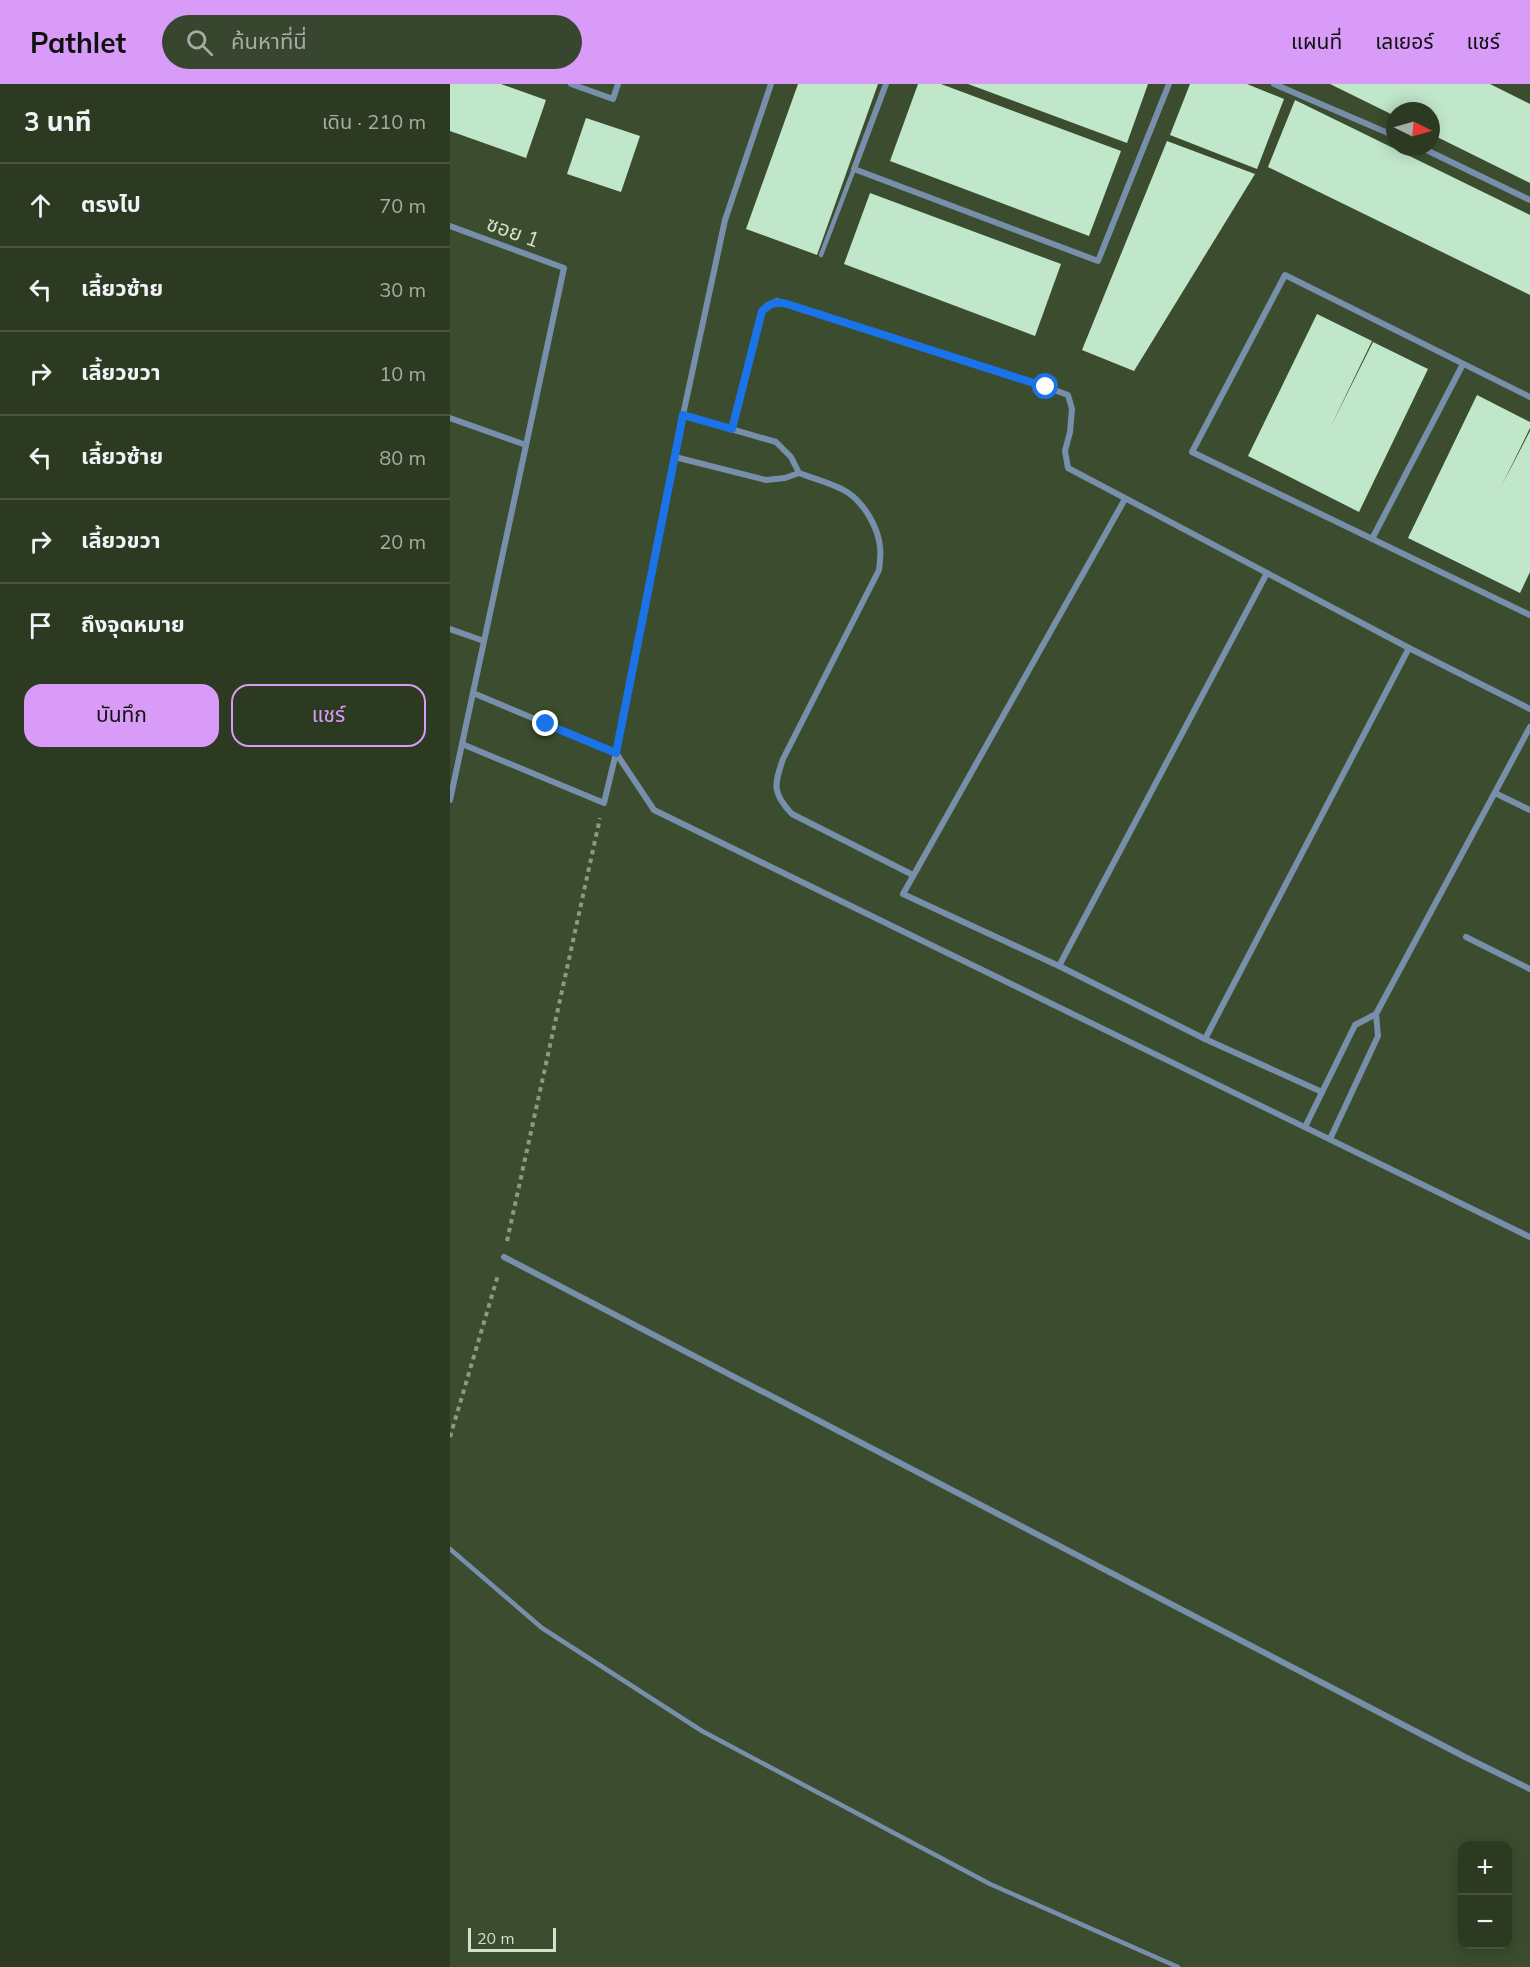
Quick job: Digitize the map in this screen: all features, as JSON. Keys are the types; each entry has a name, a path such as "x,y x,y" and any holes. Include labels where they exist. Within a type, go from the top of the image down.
{"street":[{"path":"570,84 613,99 618,84"},
{"path":"462,744 604,803 725,220 771,84"},
{"path":"886,84 854,169 1098,261 1169,84"},
{"path":"1274,84 1386,132"},
{"path":"1439,156 1530,200"},
{"name":"ซอย 1","path":"450,226 564,268 526,445"},
{"path":"1530,397 1285,275 1191,452 1530,615"},
{"path":"732,429 762,311 777,301 1068,395 1072,409 1070,432 1065,451 1068,468 1409,648 1530,709"},
{"path":"1372,539 1463,364"},
{"path":"683,415 776,442 790,457 799,473 846,491 866,511 880,545 879,570 783,759 775,785 779,801 792,814 913,875"},
{"path":"450,418 526,445 450,800"},
{"path":"675,457 766,480 785,478 799,473"},
{"path":"1125,499 903,894 1322,1092"},
{"path":"1059,966 1268,573"},
{"path":"450,628 484,641"},
{"path":"1205,1038 1409,648"},
{"path":"473,693 616,753 654,810 1530,1237"},
{"path":"1330,1139 1378,1036 1376,1014 1530,727"},
{"path":"1495,793 1530,810"},
{"path":"1466,937 1530,969"},
{"path":"1305,1127 1355,1025 1376,1014"},
{"path":"504,1257 1530,1789"}],"lane":[{"path":"821,255 854,169"},
{"path":"450,1549 543,1628 702,1731 990,1884 1178,1967"}],"path":[{"path":"450,1437 504,1257 604,803"}],"building":[{"path":"450,84 501,84 546,100 526,158 450,131"},
{"path":"798,84 878,84 817,255 746,229"},
{"path":"918,84 941,84 1121,151 1089,236 890,161"},
{"path":"968,84 1148,84 1127,143"},
{"path":"1190,84 1247,84 1284,99 1257,169 1170,135"},
{"path":"1330,84 1490,84 1530,104 1530,183 1440,138 1440,102 1386,102 1386,112"},
{"path":"1295,100 1386,145 1386,156 1409,156 1530,215 1530,295 1268,167"},
{"path":"586,118 640,136 621,192 567,174"},
{"path":"1167,141 1255,174 1134,371 1082,350"},
{"path":"870,193 1061,264 1035,336 844,264"},
{"path":"1317,314 1372,341 1330,428 1373,342 1428,369 1359,512 1248,456"},
{"path":"1477,395 1530,422 1530,428 1501,487 1530,431 1530,572 1520,593 1408,538"}],"route":[{"path":"546,724 616,753 683,415 732,429 762,311 768,305 777,301 1046,387"}]}
